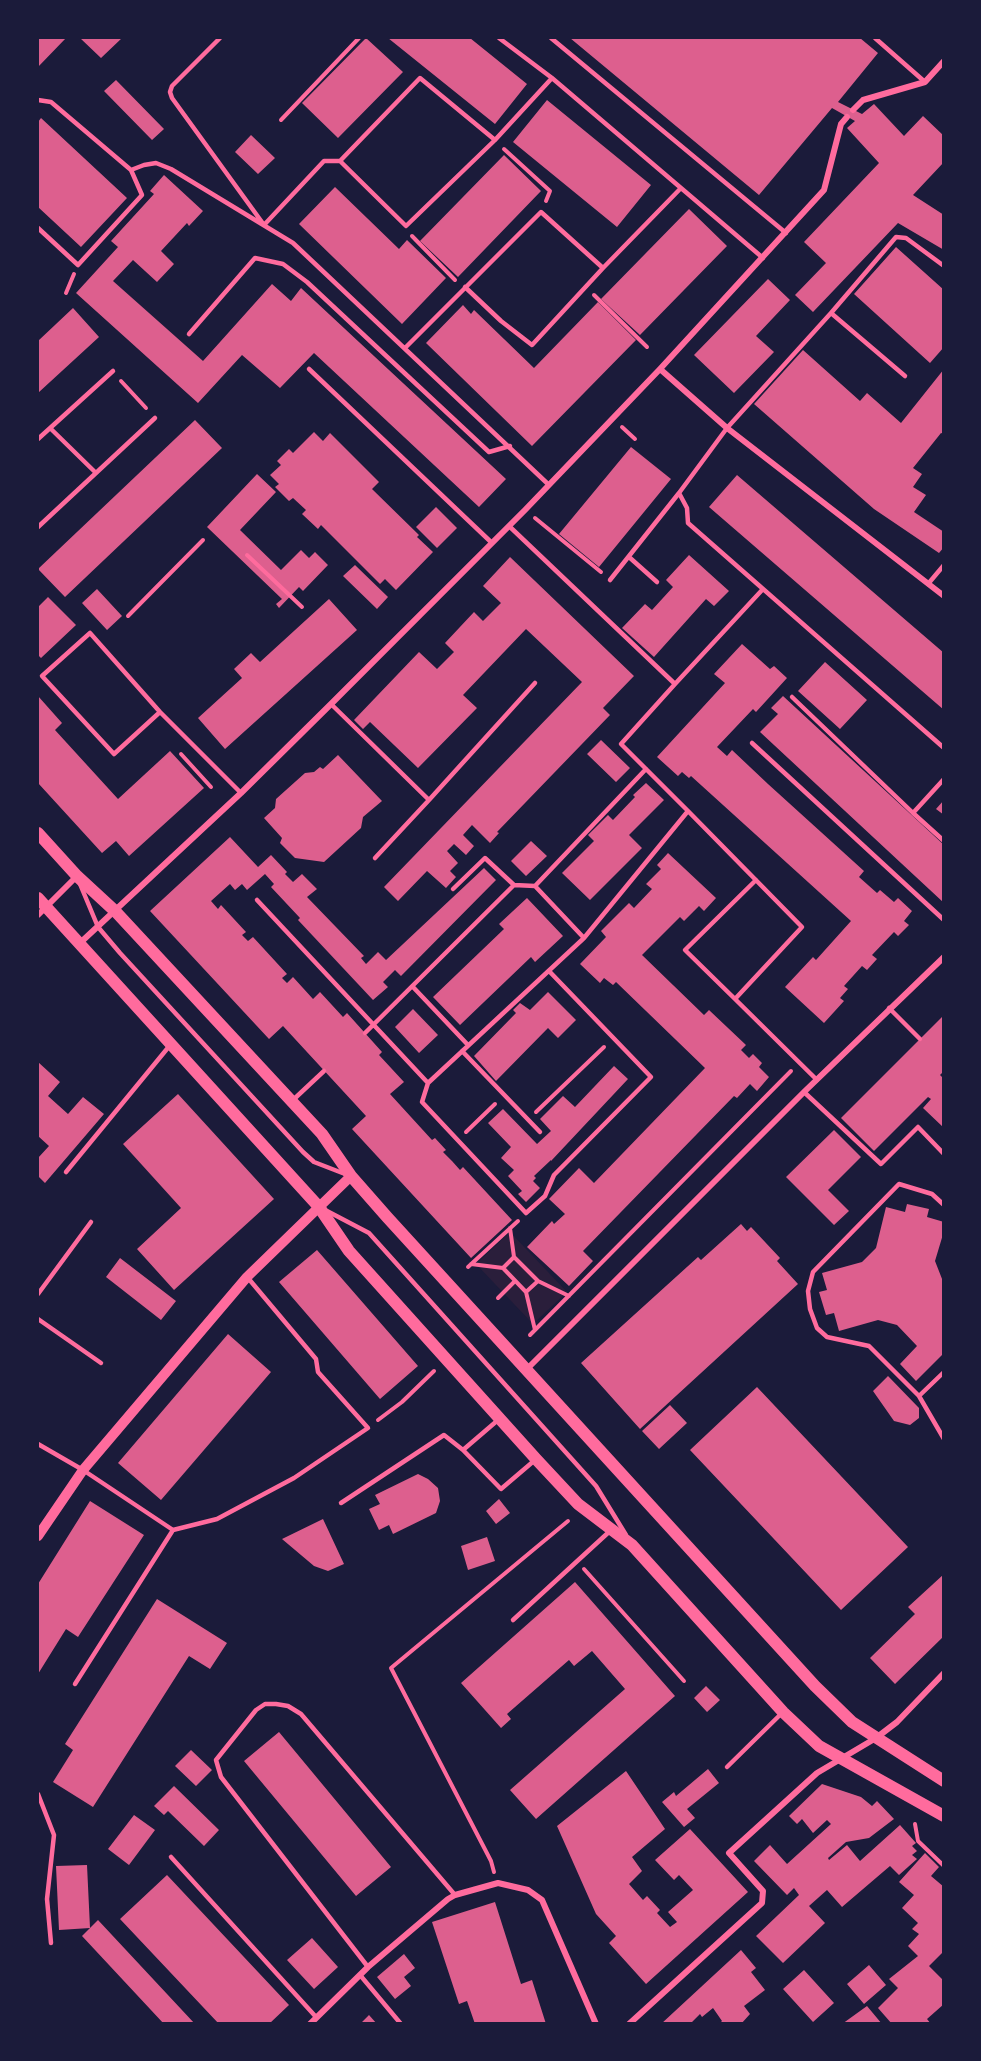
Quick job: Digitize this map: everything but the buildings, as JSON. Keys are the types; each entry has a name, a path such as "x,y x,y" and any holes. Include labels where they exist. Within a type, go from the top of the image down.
{"main road":[{"path":"38,833 76,876 116,912 322,1134 351,1176 815,1686 852,1722 944,1781"},
{"path":"40,906 80,944 319,1207 350,1251 536,1459 578,1504 632,1545 783,1712 819,1746 944,1816"}],"street":[{"path":"854,110 862,100 925,82 944,61"},
{"path":"80,944 241,793 525,510 764,258 824,190 841,124 847,117"},
{"path":"660,369 728,428 944,596"},
{"path":"40,906 76,876"},
{"path":"526,1370 889,1008 944,957"},
{"path":"38,1536 83,1470 247,1277 351,1176"},
{"path":"629,2024 762,1903 763,1891 729,1853 817,1773 876,1738 897,1722 944,1673"},
{"path":"310,2024 368,1968 448,1899 498,1883 528,1890 542,1900 597,2024"}],"lane":[{"path":"220,38 172,86 170,92 172,98 264,225"},
{"path":"499,38 552,78 764,258"},
{"path":"551,38 786,233"},
{"path":"875,38 925,82"},
{"path":"340,161 420,78 495,140"},
{"path":"264,225 324,161 340,161 406,226 495,140 552,78"},
{"path":"38,100 51,102 131,170 142,195 78,265 38,228"},
{"path":"131,170 156,163 164,166 292,243 549,485"},
{"path":"465,287 501,321 532,345 585,286 681,188"},
{"path":"405,348 541,212 603,268"},
{"path":"610,580 728,428 896,237 906,238 944,266"},
{"path":"189,334 255,258 283,264 307,282 489,452 510,446"},
{"path":"831,312 905,376"},
{"path":"309,369 492,543"},
{"path":"38,439 113,371"},
{"path":"38,527 155,418"},
{"path":"50,428 96,473"},
{"path":"679,494 687,508 688,523 944,748"},
{"path":"509,526 675,684"},
{"path":"629,556 657,582"},
{"path":"928,584 944,565"},
{"path":"735,999 802,927 621,744 763,589"},
{"path":"160,712 114,754 42,676 90,633 160,712 241,793"},
{"path":"375,858 535,683"},
{"path":"792,697 944,840"},
{"path":"331,704 429,800"},
{"path":"752,743 944,920"},
{"path":"535,886 646,769"},
{"path":"913,813 944,779"},
{"path":"549,971 651,1077 554,1175 545,1196 526,1214 422,1102 428,1083 584,938 688,811"},
{"path":"453,888 485,858 514,885 535,886 584,938"},
{"path":"76,876 98,927 303,1152 314,1162 351,1176"},
{"path":"756,880 684,950 817,1080"},
{"path":"365,1033 514,885"},
{"path":"257,900 428,1083"},
{"path":"413,987 468,1045"},
{"path":"889,1008 920,1039"},
{"path":"66,1172 171,1044"},
{"path":"462,1051 540,1132"},
{"path":"291,1102 324,1071"},
{"path":"804,1092 881,1164 918,1127 944,1154"},
{"path":"944,1205 932,1194 899,1184 813,1272 808,1291 810,1309 817,1328 827,1337 869,1346 919,1396 944,1439"},
{"path":"319,1207 369,1233 597,1486 632,1545"},
{"path":"38,1294 91,1222"},
{"path":"75,1684 173,1530 217,1519 294,1478 368,1428 318,1372 316,1359 247,1277"},
{"path":"38,1319 101,1364"},
{"path":"919,1396 944,1372"},
{"path":"463,1450 500,1418"},
{"path":"340,1503 444,1435 463,1450 501,1489 536,1459"},
{"path":"38,1444 83,1470 173,1530"},
{"path":"513,1620 611,1530"},
{"path":"368,1968 221,1777 216,1760 256,1710 265,1704 276,1704 288,1706 301,1714 456,1895"},
{"path":"727,1767 783,1712"},
{"path":"38,1794 54,1835 47,1899 51,1943"},
{"path":"171,1857 316,2018"},
{"path":"360,1976 401,2024"}],"path":[{"path":"281,120 359,38"},
{"path":"495,140 550,191 541,212"},
{"path":"406,226 415,241 465,287"},
{"path":"66,293 78,265"},
{"path":"585,286 647,347"},
{"path":"113,371 155,418"},
{"path":"525,510 610,580"},
{"path":"128,616 203,540"},
{"path":"247,555 302,607"},
{"path":"529,1120 614,1038"},
{"path":"530,1335 799,1063"},
{"path":"458,1140 505,1095"},
{"path":"526,1214 470,1266 502,1268 526,1292 535,1330"},
{"path":"510,1228 514,1257 538,1281 569,1296"},
{"path":"502,1268 514,1257"},
{"path":"498,1298 515,1281"},
{"path":"526,1292 538,1281"},
{"path":"368,1428 402,1402 434,1371"},
{"path":"498,1883 491,1861 391,1668 567,1521"},
{"path":"577,1562 684,1682"},
{"path":"915,1824 918,1841 944,1866"}],"shaded area":[{"path":"510,1232 567,1292 533,1324 476,1264"}]}
